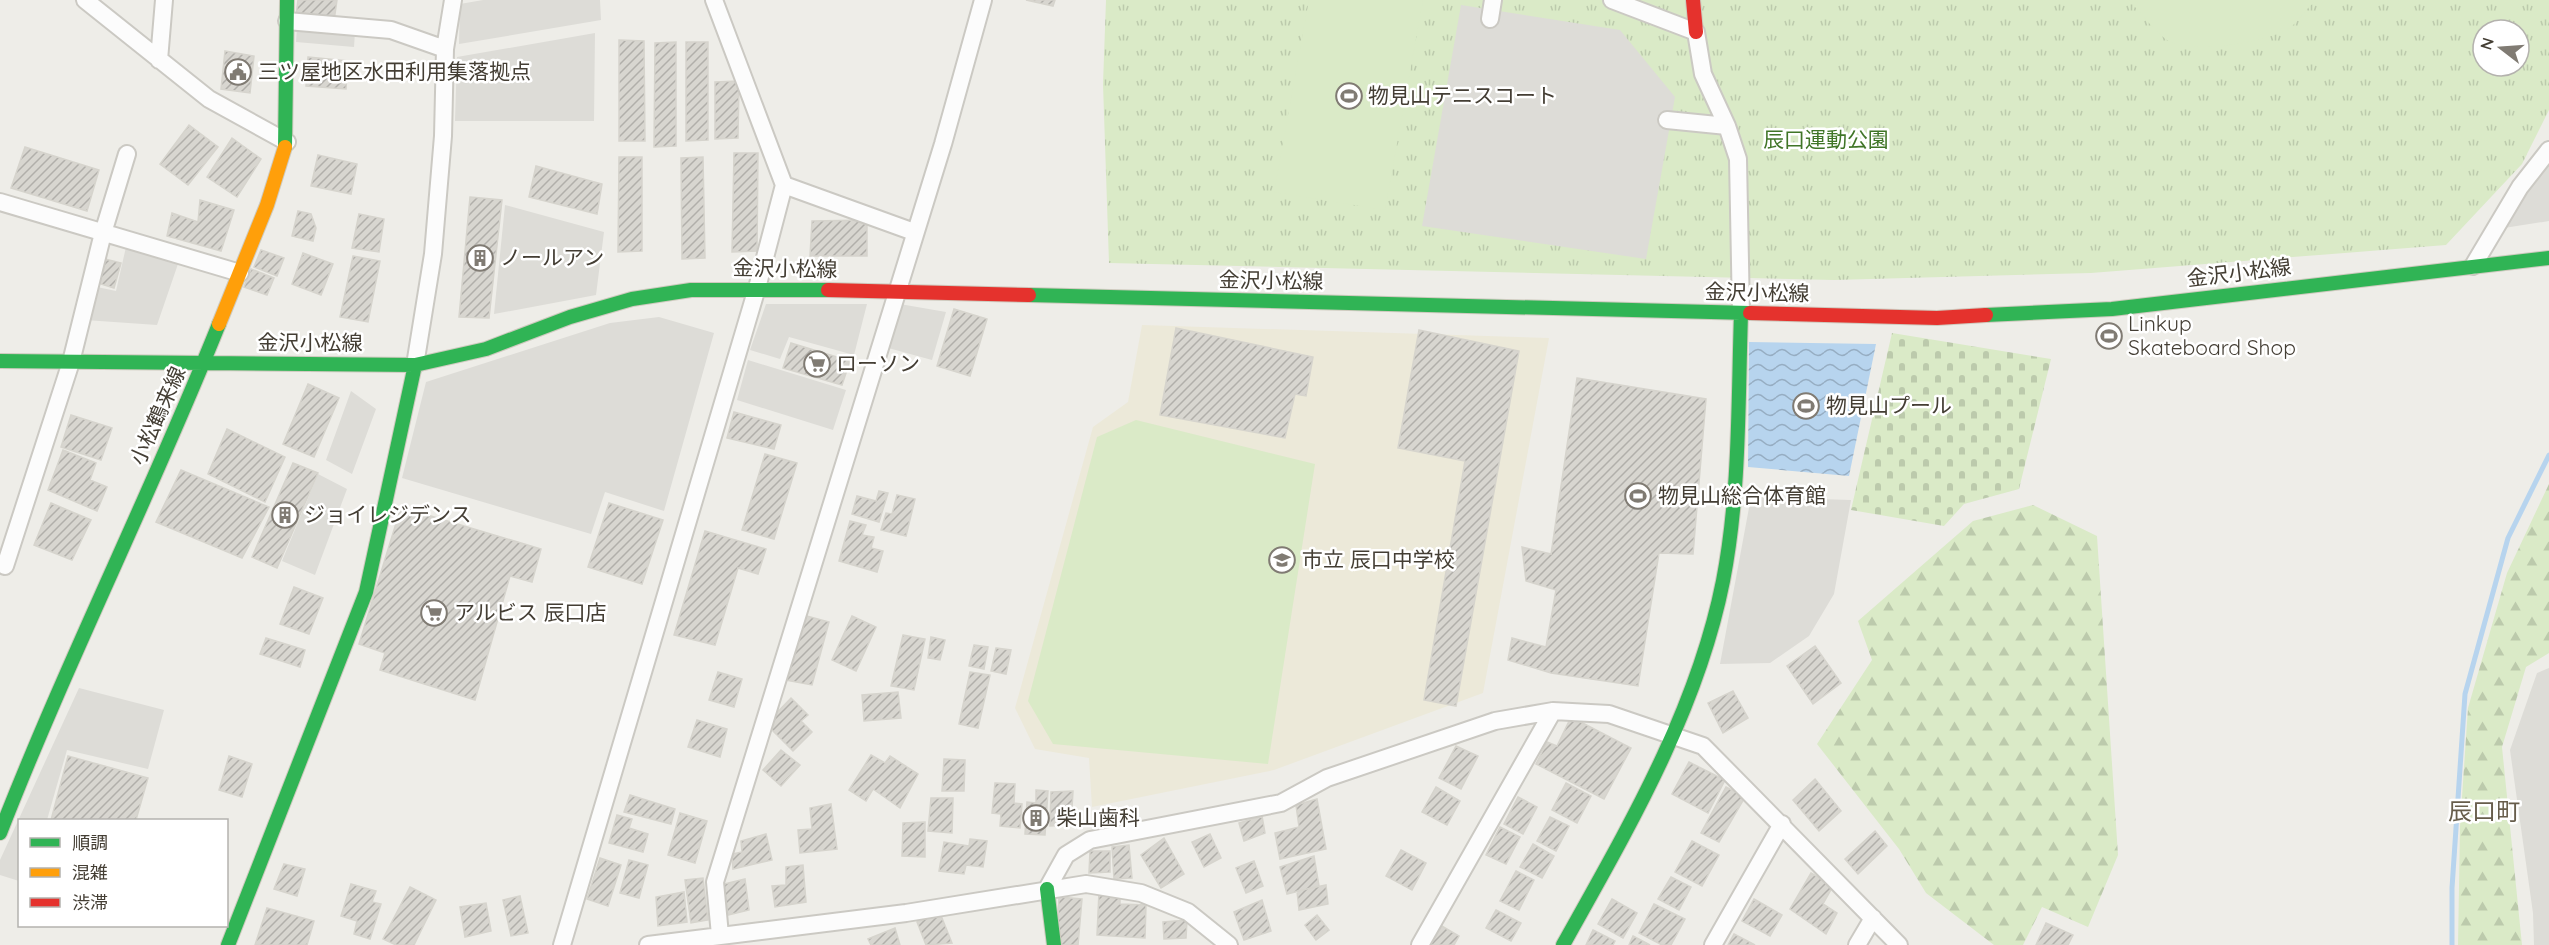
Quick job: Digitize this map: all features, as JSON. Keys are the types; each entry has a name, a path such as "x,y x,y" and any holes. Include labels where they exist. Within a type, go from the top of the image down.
{"main road":[{"name":"小松鶴来線","path":"0,833 32,751 204,364 267,205 287,142 287,0"},
{"path":"1693,0 1696,32"},
{"name":"金沢小松線","path":"0,362 415,365 486,349 570,317 632,299 691,290 757,288 1937,318 2112,309 2549,258"},
{"path":"1563,945 1652,784 1693,686 1722,584 1733,492 1741,314"},
{"path":"228,945 310,741 366,592 415,365"},
{"path":"1047,889 1054,945"}],"street":[{"path":"85,0 209,99 287,142"},
{"path":"159,60 164,0"},
{"path":"415,365 433,254 444,136 445,49 453,0"},
{"path":"562,945 757,288 784,185 714,0"},
{"path":"720,935 715,882 914,232 944,144 983,0"},
{"path":"1490,19 1493,0"},
{"path":"1612,0 1696,32 1702,74 1727,126 1738,159 1741,314"},
{"path":"287,21 391,30 445,49"},
{"path":"1667,120 1727,126"},
{"path":"2473,266 2520,187 2549,150"},
{"path":"5,566 71,362 103,233 127,154"},
{"path":"784,185 914,232"},
{"path":"0,202 240,273"},
{"path":"1047,889 1066,855 1090,840 1281,802 1327,778 1495,721 1553,711 1609,714 1674,734 1703,746 1899,945"},
{"path":"1420,945 1553,711"},
{"path":"1713,945 1782,824"},
{"path":"648,945 906,913 1086,884 1140,893 1188,912 1229,945"},
{"path":"1857,945 1873,918"}],"shaded area":[{"path":"483,0 600,0 601,20 459,44 460,4"},
{"path":"1461,5 1620,30 1675,97 1646,259 1422,226"},
{"path":"297,28 355,32 354,47 296,42"},
{"path":"595,33 594,121 455,121 457,57"},
{"path":"2549,162 2549,221 2504,228 2500,222"},
{"path":"505,205 604,232 596,295 494,314"},
{"path":"126,247 178,264 157,325 85,320 97,287 116,291"},
{"path":"894,303 946,312 932,360 881,346"},
{"path":"766,304 867,304 854,355 789,337 780,359 750,350"},
{"path":"659,317 714,333 664,511 605,492 591,534 402,478 426,382 610,323"},
{"name":"市立 辰口中学校","path":"1142,325 1549,338 1483,693 1274,770 1092,807 1089,758 1035,749 1015,708 1093,427 1128,402"},
{"path":"748,360 846,390 833,430 737,400"},
{"path":"351,391 376,409 352,474 326,460"},
{"path":"318,474 347,489 315,575 282,561"},
{"path":"1751,497 1851,500 1834,594 1809,636 1770,663 1720,664"},
{"path":"2549,668 2549,945 2534,945 2533,913 2510,750 2537,673"},
{"path":"79,688 164,710 148,769 67,750 47,819 19,819"},
{"path":"18,821 18,881 0,875 0,860"}],"green space":[{"name":"辰口運動公園","path":"1106,0 2549,0 2549,110 2522,164 2446,245 2091,273 1834,280 1109,263 1103,84"},
{"name":"物見山テニスコート","path":"1309,0 1423,0 1385,210 1274,192"},
{"path":"2129,0 2317,0 2289,29 2284,31 2244,43 2196,47 2166,39"},
{"path":"1892,333 2051,359 2019,489 1964,504 1944,526 1851,510"},
{"path":"1136,420 1315,464 1268,764 1053,744 1028,701 1097,437"},
{"path":"2549,484 2549,653 2526,667 2502,747 2522,945 2458,945 2460,827 2468,708 2507,573"},
{"path":"2033,505 2097,536 2118,855 2088,927 2042,907 2023,945 1994,945 1926,893 1899,849 1817,744 1872,660 1858,621 1973,521"}],"water":[{"name":"物見山プール","path":"1749,342 1876,344 1849,476 1748,467"}],"building":[{"path":"298,0 337,0 334,21 296,16"},
{"path":"1026,0 1055,0 1053,6"},
{"path":"619,40 644,41 645,141 619,141"},
{"path":"676,42 676,146 654,147 655,43"},
{"path":"686,42 708,42 708,140 686,141"},
{"name":"三ツ屋地区水田利用集落拠点","path":"225,51 254,56 250,93 221,89"},
{"path":"308,57 348,61 346,89 306,86"},
{"path":"739,81 738,138 715,139 715,82"},
{"path":"189,125 218,147 188,185 160,164"},
{"path":"232,138 261,159 237,197 207,177"},
{"path":"25,147 99,170 87,211 11,188"},
{"path":"734,153 758,153 757,251 732,252"},
{"path":"318,155 357,164 351,194 311,186"},
{"path":"619,157 642,157 642,251 618,252"},
{"path":"703,157 705,258 682,259 681,158"},
{"path":"536,166 602,184 597,214 529,197"},
{"name":"ノールアン","path":"470,197 502,200 489,318 459,317"},
{"path":"200,200 234,210 221,251 167,236 172,213 198,222"},
{"path":"298,211 311,214 316,228 313,241 292,236"},
{"path":"359,214 384,219 379,252 352,248"},
{"path":"867,220 867,256 810,256 812,221"},
{"path":"261,250 284,258 277,276 254,267"},
{"path":"303,253 333,264 321,295 292,284"},
{"path":"353,256 380,261 368,322 340,317"},
{"path":"105,259 121,263 114,288 98,283"},
{"path":"251,269 274,278 267,295 244,287"},
{"path":"954,309 987,319 970,376 937,366"},
{"path":"1176,328 1313,357 1306,396 1295,394 1285,438 1160,415"},
{"path":"1419,330 1519,351 1456,706 1424,700 1465,461 1398,448"},
{"name":"ローソン","path":"791,343 850,361 842,385 783,368"},
{"name":"物見山総合体育館","path":"1577,378 1706,399 1693,554 1659,553 1638,686 1551,673 1508,660 1512,638 1546,647 1556,590 1526,581 1522,547 1551,554"},
{"path":"308,384 339,398 314,457 283,444"},
{"path":"734,412 781,425 774,449 727,438"},
{"path":"71,415 112,428 101,460 61,447"},
{"path":"227,429 285,457 265,502 208,474"},
{"path":"63,450 96,463 90,480 107,487 97,511 48,490"},
{"path":"765,454 797,463 774,539 742,530"},
{"name":"ジョイレジデンス","path":"293,463 318,473 277,568 252,557"},
{"path":"181,470 269,507 242,558 156,522"},
{"path":"879,491 888,493 879,522 852,514 857,496 876,501"},
{"path":"897,495 915,499 906,536 881,530 886,513 892,514"},
{"path":"51,503 91,520 72,560 34,545"},
{"path":"609,503 663,520 642,584 588,567"},
{"name":"アルビス 辰口店","path":"401,507 541,549 532,582 510,576 475,700 380,670 385,653 359,644"},
{"path":"850,521 866,525 862,535 874,537 871,548 883,551 877,572 839,561"},
{"path":"705,531 766,549 758,574 738,568 715,645 674,635"},
{"path":"294,587 323,598 309,634 280,624"},
{"path":"803,615 829,622 812,685 785,680"},
{"path":"852,616 876,627 856,671 832,660"},
{"path":"903,635 925,639 914,690 891,686"},
{"path":"931,637 945,640 940,660 928,658"},
{"path":"266,638 305,650 300,667 260,654"},
{"path":"974,645 988,647 984,669 969,666"},
{"path":"1815,646 1841,683 1813,704 1787,666"},
{"path":"996,648 1011,650 1006,674 991,671"},
{"path":"718,672 742,679 734,707 709,700"},
{"path":"970,672 990,675 978,728 959,724"},
{"path":"1733,691 1748,718 1723,733 1708,703"},
{"path":"898,692 901,718 864,721 862,695"},
{"path":"791,698 808,715 801,721 812,732 793,751 766,724"},
{"path":"1571,717 1631,748 1604,799 1536,764 1547,742 1557,746"},
{"path":"697,720 727,729 720,757 688,747"},
{"path":"1456,746 1478,756 1461,789 1439,778"},
{"path":"781,750 800,765 781,786 763,770"},
{"path":"871,755 885,763 890,756 918,774 900,808 873,789 866,801 849,790"},
{"path":"68,756 148,778 136,819 51,819"},
{"path":"229,756 252,764 242,797 219,790"},
{"path":"944,759 965,760 964,791 942,791"},
{"path":"1689,762 1725,780 1708,813 1672,794"},
{"path":"1815,779 1841,811 1819,831 1793,800"},
{"path":"995,783 1015,784 1014,803 1022,804 1020,828 1000,826 1001,814 992,813"},
{"path":"1566,783 1591,796 1577,823 1552,810"},
{"path":"1436,787 1460,801 1447,825 1422,812"},
{"path":"1726,787 1745,797 1719,842 1701,833"},
{"name":"柴山歯科","path":"1036,790 1048,791 1045,835 1025,834 1027,802 1036,803"},
{"path":"1073,791 1071,825 1050,826 1051,792"},
{"path":"630,795 675,809 671,824 624,812"},
{"path":"1518,797 1537,807 1523,834 1504,824"},
{"path":"931,798 953,798 952,833 928,831"},
{"path":"1317,799 1326,849 1280,859 1275,833 1299,827 1296,805"},
{"path":"831,804 837,849 800,853 798,830 812,829 810,808"},
{"path":"680,813 707,821 695,863 668,855"},
{"path":"617,815 632,819 629,828 648,834 643,852 609,843"},
{"path":"1262,816 1265,833 1244,841 1239,823"},
{"path":"1550,817 1569,826 1556,851 1537,841"},
{"path":"925,822 925,857 902,856 903,823"},
{"path":"1500,827 1520,837 1506,864 1486,855"},
{"path":"1875,831 1887,846 1858,874 1845,859"},
{"path":"766,834 772,860 733,869 732,854 742,852 741,841"},
{"path":"1210,834 1221,858 1204,867 1192,842"},
{"path":"1164,838 1184,874 1161,888 1141,855"},
{"path":"970,839 987,841 983,867 966,865 964,874 939,871 944,842 969,846"},
{"path":"1692,841 1719,855 1702,886 1675,872"},
{"path":"1533,844 1554,856 1542,878 1520,867"},
{"path":"1129,845 1132,878 1114,879 1112,847"},
{"path":"1401,850 1426,863 1412,890 1386,876"},
{"path":"1090,851 1110,851 1110,872 1089,873"},
{"path":"1314,856 1319,886 1287,894 1280,867"},
{"path":"600,858 621,865 608,906 587,899"},
{"path":"629,860 648,865 639,898 620,893"},
{"path":"1254,861 1263,886 1246,893 1236,868"},
{"path":"284,864 305,869 297,896 274,889"},
{"path":"803,865 806,902 775,907 772,886 786,885 786,867"},
{"path":"1516,871 1534,880 1519,910 1500,901"},
{"path":"1811,873 1833,886 1823,904 1837,913 1826,934 1790,909"},
{"path":"1671,877 1691,887 1679,910 1658,899"},
{"path":"703,878 708,920 691,923 685,880"},
{"path":"745,879 749,910 728,915 724,884"},
{"path":"351,884 376,891 372,902 381,904 370,939 354,934 357,921 341,916"},
{"path":"1326,885 1328,904 1299,910 1297,891"},
{"path":"410,887 436,900 414,945 396,945 383,939"},
{"path":"684,892 687,922 658,926 656,897"},
{"path":"1099,892 1120,894 1120,904 1146,905 1145,938 1097,935"},
{"path":"520,896 528,933 511,936 503,900"},
{"path":"1059,897 1082,899 1078,945 1057,945"},
{"path":"1612,899 1637,913 1623,938 1598,924"},
{"path":"1754,899 1782,915 1770,936 1742,921"},
{"path":"1262,900 1271,931 1244,940 1234,912"},
{"path":"486,903 491,931 465,937 460,907"},
{"path":"1654,904 1685,919 1671,945 1662,945 1639,933"},
{"path":"267,908 314,921 307,945 255,945"},
{"path":"1496,910 1521,923 1511,941 1486,928"},
{"path":"940,913 952,943 926,945 917,922"},
{"path":"1317,915 1329,930 1316,940 1305,925"},
{"path":"1187,920 1186,938 1164,939 1163,922"},
{"path":"2046,923 2073,935 2068,945 2036,945"},
{"path":"1440,925 1459,936 1454,945 1429,945"},
{"path":"895,928 900,945 871,945 868,939"},
{"path":"1593,930 1615,941 1613,945 1586,945"},
{"path":"1734,934 1755,945 1728,945"},
{"path":"1633,936 1650,945 1629,945"}],"waterway":[{"path":"2452,945 2452,888 2465,694 2508,538 2549,455"}],"traffic: fast":[{"path":"285,147 287,0"},
{"path":"1986,315 2112,309 2549,258"},
{"path":"0,361 415,365 486,349 570,317 632,299 691,290 828,290"},
{"path":"1029,295 1750,313"},
{"path":"1563,945 1657,769 1696,677 1711,630 1723,581 1733,515 1741,314"},
{"path":"0,833 53,705 219,324"},
{"path":"228,945 366,592 415,365"},
{"path":"1047,889 1054,945"}],"traffic: slow":[{"path":"219,324 267,205 285,147"}],"traffic: jam":[{"path":"1693,0 1696,32"},
{"path":"828,290 1029,295"},
{"path":"1750,313 1937,318 1986,315"}],"place":[{"name":"三ツ屋地区水田利用集落拠点","path":"238,72"},
{"name":"物見山テニスコート","path":"1349,96"},
{"name":"ノールアン","path":"480,258"},
{"name":"Linkup Skateboard Shop","path":"2109,336"},
{"name":"ローソン","path":"817,364"},
{"name":"物見山プール","path":"1806,406"},
{"name":"物見山総合体育館","path":"1638,496"},
{"name":"ジョイレジデンス","path":"285,515"},
{"name":"市立 辰口中学校","path":"1282,560"},
{"name":"アルビス 辰口店","path":"434,613"},
{"name":"柴山歯科","path":"1036,818"}],"district":[{"name":"辰口町","path":"2484,812"}]}
